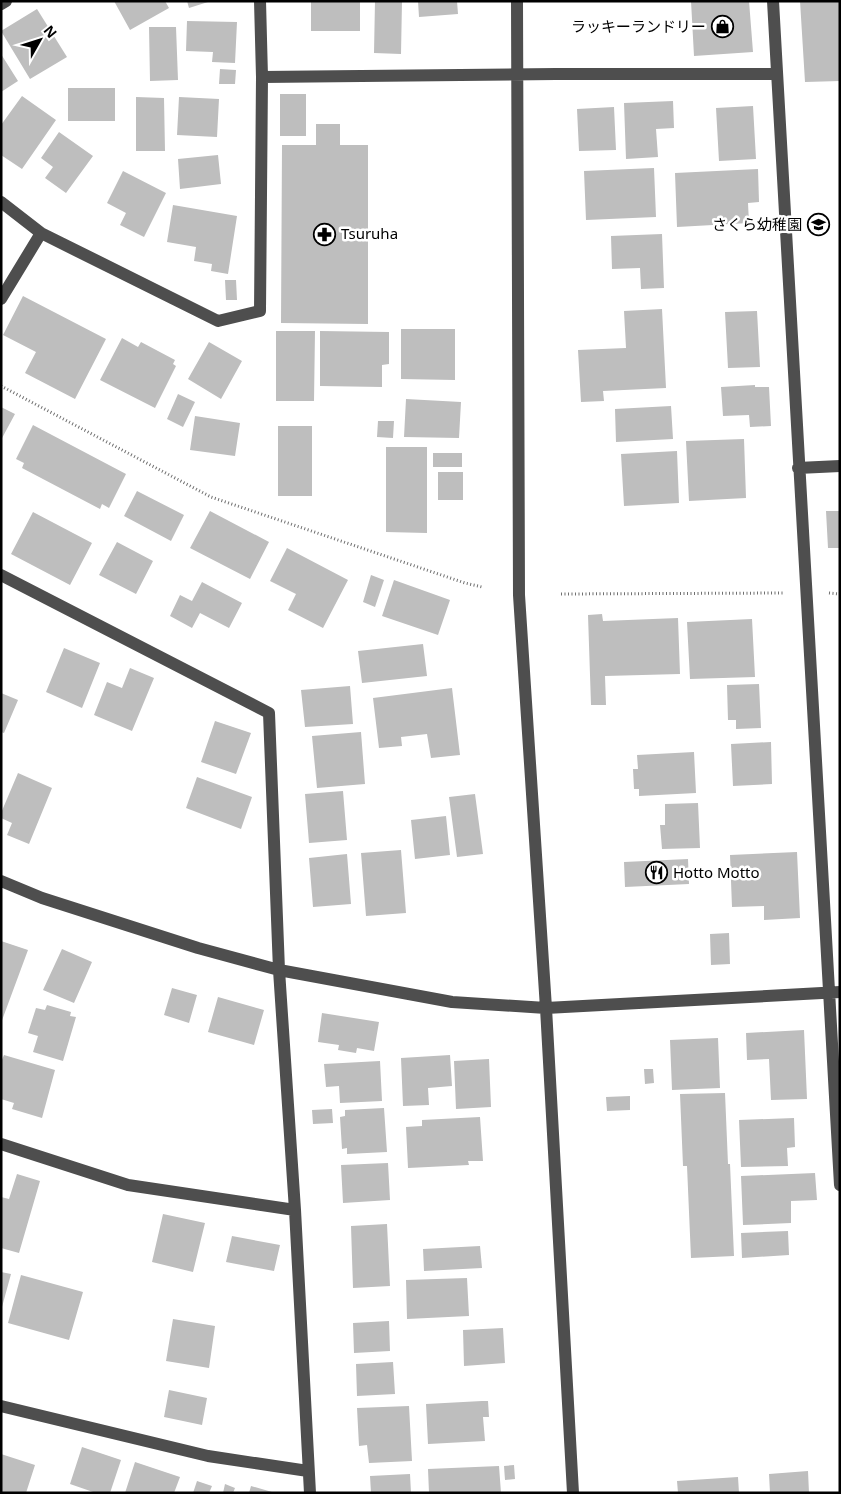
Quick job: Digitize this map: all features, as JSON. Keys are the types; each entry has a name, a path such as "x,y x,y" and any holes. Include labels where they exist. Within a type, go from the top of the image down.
{"street":[{"path":"1,4 6,1"},
{"path":"1,202 40,233 218,321 260,311 262,77 260,1"},
{"path":"517,1 519,595 546,1008 573,1493"},
{"path":"773,1 798,468 835,992 840,1185"},
{"path":"262,77 518,74 777,74"},
{"path":"1,299 40,233"},
{"path":"798,468 840,466"},
{"path":"1,575 269,713 279,970 295,1210 310,1493"},
{"path":"1,881 42,898 198,948 279,970 452,1002 546,1008 835,992"},
{"path":"1,1144 128,1185 295,1210"},
{"path":"1,1406 208,1456 308,1471"}],"path":[{"path":"1,386 211,498 465,583 482,587"},
{"path":"561,594 806,592 840,594"}],"building":[{"path":"114,1 165,1 169,8 130,30"},
{"path":"187,1 208,1 208,2 189,8"},
{"path":"311,1 360,1 360,31 311,31"},
{"path":"375,1 402,1 401,54 374,53"},
{"path":"418,1 457,1 458,14 419,17"},
{"name":"ラッキーランドリー","path":"691,1 749,1 753,52 694,56"},
{"path":"800,1 840,1 840,81 805,82"},
{"path":"37,9 67,57 30,79 1,31"},
{"path":"187,21 237,22 235,63 212,62 213,52 186,51"},
{"path":"149,27 176,27 178,80 150,81"},
{"path":"1,54 18,81 1,92"},
{"path":"220,69 236,70 235,84 219,84"},
{"path":"68,88 115,88 115,121 68,121"},
{"path":"280,94 306,94 306,136 280,136"},
{"path":"22,96 56,120 22,169 1,155 1,125"},
{"path":"136,97 164,98 165,151 136,151"},
{"path":"179,97 219,99 217,137 177,135"},
{"path":"673,101 674,128 656,129 658,157 626,159 624,103"},
{"path":"753,106 756,159 719,161 716,108"},
{"path":"614,107 616,150 579,151 577,109"},
{"name":"Tsuruha","path":"316,124 340,124 340,145 368,145 368,324 281,323 282,145 316,145"},
{"path":"59,132 93,156 66,193 45,178 53,167 41,158"},
{"path":"218,155 221,184 180,189 178,159"},
{"path":"654,168 656,217 586,220 584,171"},
{"path":"758,169 759,202 748,203 749,223 677,227 675,173"},
{"path":"123,171 166,193 144,237 120,225 126,213 107,203"},
{"path":"173,205 237,216 228,274 211,271 212,264 194,261 196,247 167,242"},
{"path":"662,234 664,288 641,289 640,268 612,269 611,236"},
{"path":"225,280 236,280 237,300 226,300"},
{"path":"23,296 106,339 75,399 25,373 36,352 3,335"},
{"path":"662,309 666,388 603,391 604,401 581,402 578,350 626,348 624,311"},
{"path":"757,311 760,367 728,368 725,312"},
{"path":"401,329 455,329 455,380 401,379"},
{"path":"276,331 315,331 314,401 276,401"},
{"path":"320,331 389,332 389,364 382,365 382,387 320,386"},
{"path":"122,338 138,347 141,342 175,360 173,364 176,366 155,408 100,380"},
{"path":"209,342 242,361 221,399 188,379"},
{"path":"755,385 755,387 769,387 771,426 750,427 749,415 723,416 721,387"},
{"path":"178,394 195,402 183,427 167,419"},
{"path":"406,399 461,402 459,438 404,437"},
{"path":"671,406 673,439 616,442 615,409"},
{"path":"1,407 15,414 1,440"},
{"path":"195,416 240,423 235,456 190,450"},
{"path":"378,421 394,421 393,438 377,437"},
{"path":"33,425 126,474 109,508 102,504 100,509 22,468 24,463 16,459"},
{"path":"278,426 312,426 312,496 278,496"},
{"path":"744,439 746,498 689,501 686,441"},
{"path":"386,447 427,447 427,533 386,532"},
{"path":"677,451 679,503 624,506 621,454"},
{"path":"433,453 462,453 462,467 433,467"},
{"path":"438,472 463,472 463,500 438,500"},
{"path":"137,491 184,515 171,541 124,516"},
{"path":"210,511 269,542 250,579 190,548"},
{"path":"826,511 840,511 840,548 828,548"},
{"path":"33,512 92,543 70,585 11,554"},
{"path":"117,542 153,561 136,594 99,575"},
{"path":"287,548 348,580 323,628 288,610 296,594 270,581"},
{"path":"371,575 384,580 375,607 363,602"},
{"path":"394,580 450,600 438,635 382,616"},
{"path":"202,582 242,603 229,628 200,613 192,628 170,616 180,595 192,601"},
{"path":"602,614 603,621 678,618 680,674 605,676 606,705 591,705 588,615"},
{"path":"752,619 755,677 690,679 687,622"},
{"path":"423,644 427,676 362,683 358,651"},
{"path":"64,648 100,663 82,708 46,692"},
{"path":"130,668 154,678 132,731 94,715 107,682 122,688"},
{"path":"759,684 761,728 736,729 736,720 728,720 727,685"},
{"path":"350,686 353,724 305,727 301,690"},
{"path":"452,688 460,755 431,758 427,734 401,737 402,746 379,748 373,698"},
{"path":"1,693 18,700 4,733 1,732"},
{"path":"215,721 251,733 236,774 201,762"},
{"path":"361,732 365,784 317,788 312,736"},
{"path":"771,742 772,784 733,786 731,744"},
{"path":"694,752 696,793 639,796 639,789 634,789 633,769 638,769 637,755"},
{"path":"18,773 52,788 29,844 7,835 12,823 1,818 1,813"},
{"path":"197,777 252,797 241,829 186,808"},
{"path":"343,791 347,840 309,843 305,794"},
{"path":"475,794 483,854 457,857 449,797"},
{"path":"698,803 700,848 662,849 660,825 665,825 665,804"},
{"path":"446,816 450,855 415,859 411,820"},
{"path":"401,850 406,913 366,916 361,853"},
{"path":"797,852 800,918 764,920 764,906 732,907 730,855"},
{"path":"347,854 351,904 313,907 309,858"},
{"name":"Hotto Motto","path":"688,859 689,884 625,887 624,862"},
{"path":"729,933 730,964 711,965 710,934"},
{"path":"1,941 28,950 1,1023"},
{"path":"62,949 92,962 74,1003 43,990"},
{"path":"172,988 197,995 189,1023 164,1015"},
{"path":"218,997 264,1010 254,1045 208,1032"},
{"path":"47,1005 71,1012 70,1016 76,1017 63,1061 33,1052 38,1036 28,1033 36,1008 45,1010"},
{"path":"322,1013 379,1022 374,1051 357,1048 356,1053 338,1050 339,1045 318,1042"},
{"path":"804,1030 807,1099 771,1100 769,1059 747,1060 746,1033"},
{"path":"718,1038 720,1088 672,1090 670,1040"},
{"path":"4,1055 55,1070 42,1118 12,1109 14,1103 1,1099 1,1062"},
{"path":"450,1055 452,1086 428,1088 429,1105 403,1106 401,1058"},
{"path":"489,1059 491,1107 456,1109 454,1061"},
{"path":"380,1061 382,1101 340,1103 339,1086 326,1087 324,1064"},
{"path":"644,1069 653,1069 654,1083 645,1084"},
{"path":"725,1093 734,1256 691,1258 687,1166 683,1166 680,1094"},
{"path":"630,1096 630,1110 607,1111 606,1097"},
{"path":"384,1108 387,1152 347,1154 347,1148 342,1149 340,1117 345,1116 345,1110"},
{"path":"332,1109 333,1123 313,1124 312,1110"},
{"path":"480,1117 483,1161 468,1161 469,1165 408,1168 406,1127 422,1126 422,1120"},
{"path":"794,1118 795,1147 787,1148 788,1166 741,1167 739,1120"},
{"path":"388,1163 390,1200 343,1203 341,1165"},
{"path":"815,1173 817,1200 791,1201 791,1223 743,1225 741,1176"},
{"path":"17,1174 40,1181 19,1253 1,1248 1,1197 9,1199"},
{"path":"163,1214 205,1223 193,1272 152,1262"},
{"path":"387,1224 390,1286 353,1288 351,1226"},
{"path":"788,1231 789,1255 742,1258 741,1233"},
{"path":"232,1236 280,1245 274,1271 226,1262"},
{"path":"480,1246 482,1268 424,1271 423,1249"},
{"path":"1,1272 11,1274 2,1307 1,1307"},
{"path":"21,1275 83,1292 69,1340 8,1323"},
{"path":"467,1278 469,1316 407,1319 406,1280"},
{"path":"173,1319 215,1326 209,1368 166,1361"},
{"path":"389,1321 390,1351 354,1353 353,1323"},
{"path":"503,1328 505,1363 464,1366 463,1330"},
{"path":"393,1362 395,1394 357,1396 356,1364"},
{"path":"169,1390 207,1398 202,1425 164,1417"},
{"path":"488,1401 489,1417 483,1417 485,1441 428,1444 426,1404"},
{"path":"409,1406 412,1461 369,1463 367,1445 359,1446 357,1408"},
{"path":"82,1447 121,1460 110,1493 96,1493 70,1484"},
{"path":"1,1454 35,1465 26,1493 1,1493"},
{"path":"135,1462 180,1477 174,1493 125,1493"},
{"path":"514,1465 515,1479 505,1480 504,1466"},
{"path":"499,1466 501,1493 429,1493 428,1469"},
{"path":"808,1471 809,1493 770,1493 769,1474"},
{"path":"410,1474 411,1493 371,1493 370,1476"},
{"path":"738,1477 739,1493 678,1493 677,1481"},
{"path":"197,1481 212,1486 209,1493 193,1493"},
{"path":"225,1484 235,1488 233,1493 223,1493"},
{"path":"251,1486 272,1492 272,1493 249,1493"}],"place":[{"name":"ラッキーランドリー","path":"722,27"},
{"name":"さくら幼稚園","path":"818,225"},
{"name":"Tsuruha","path":"325,234"},
{"name":"Hotto Motto","path":"657,873"}]}
